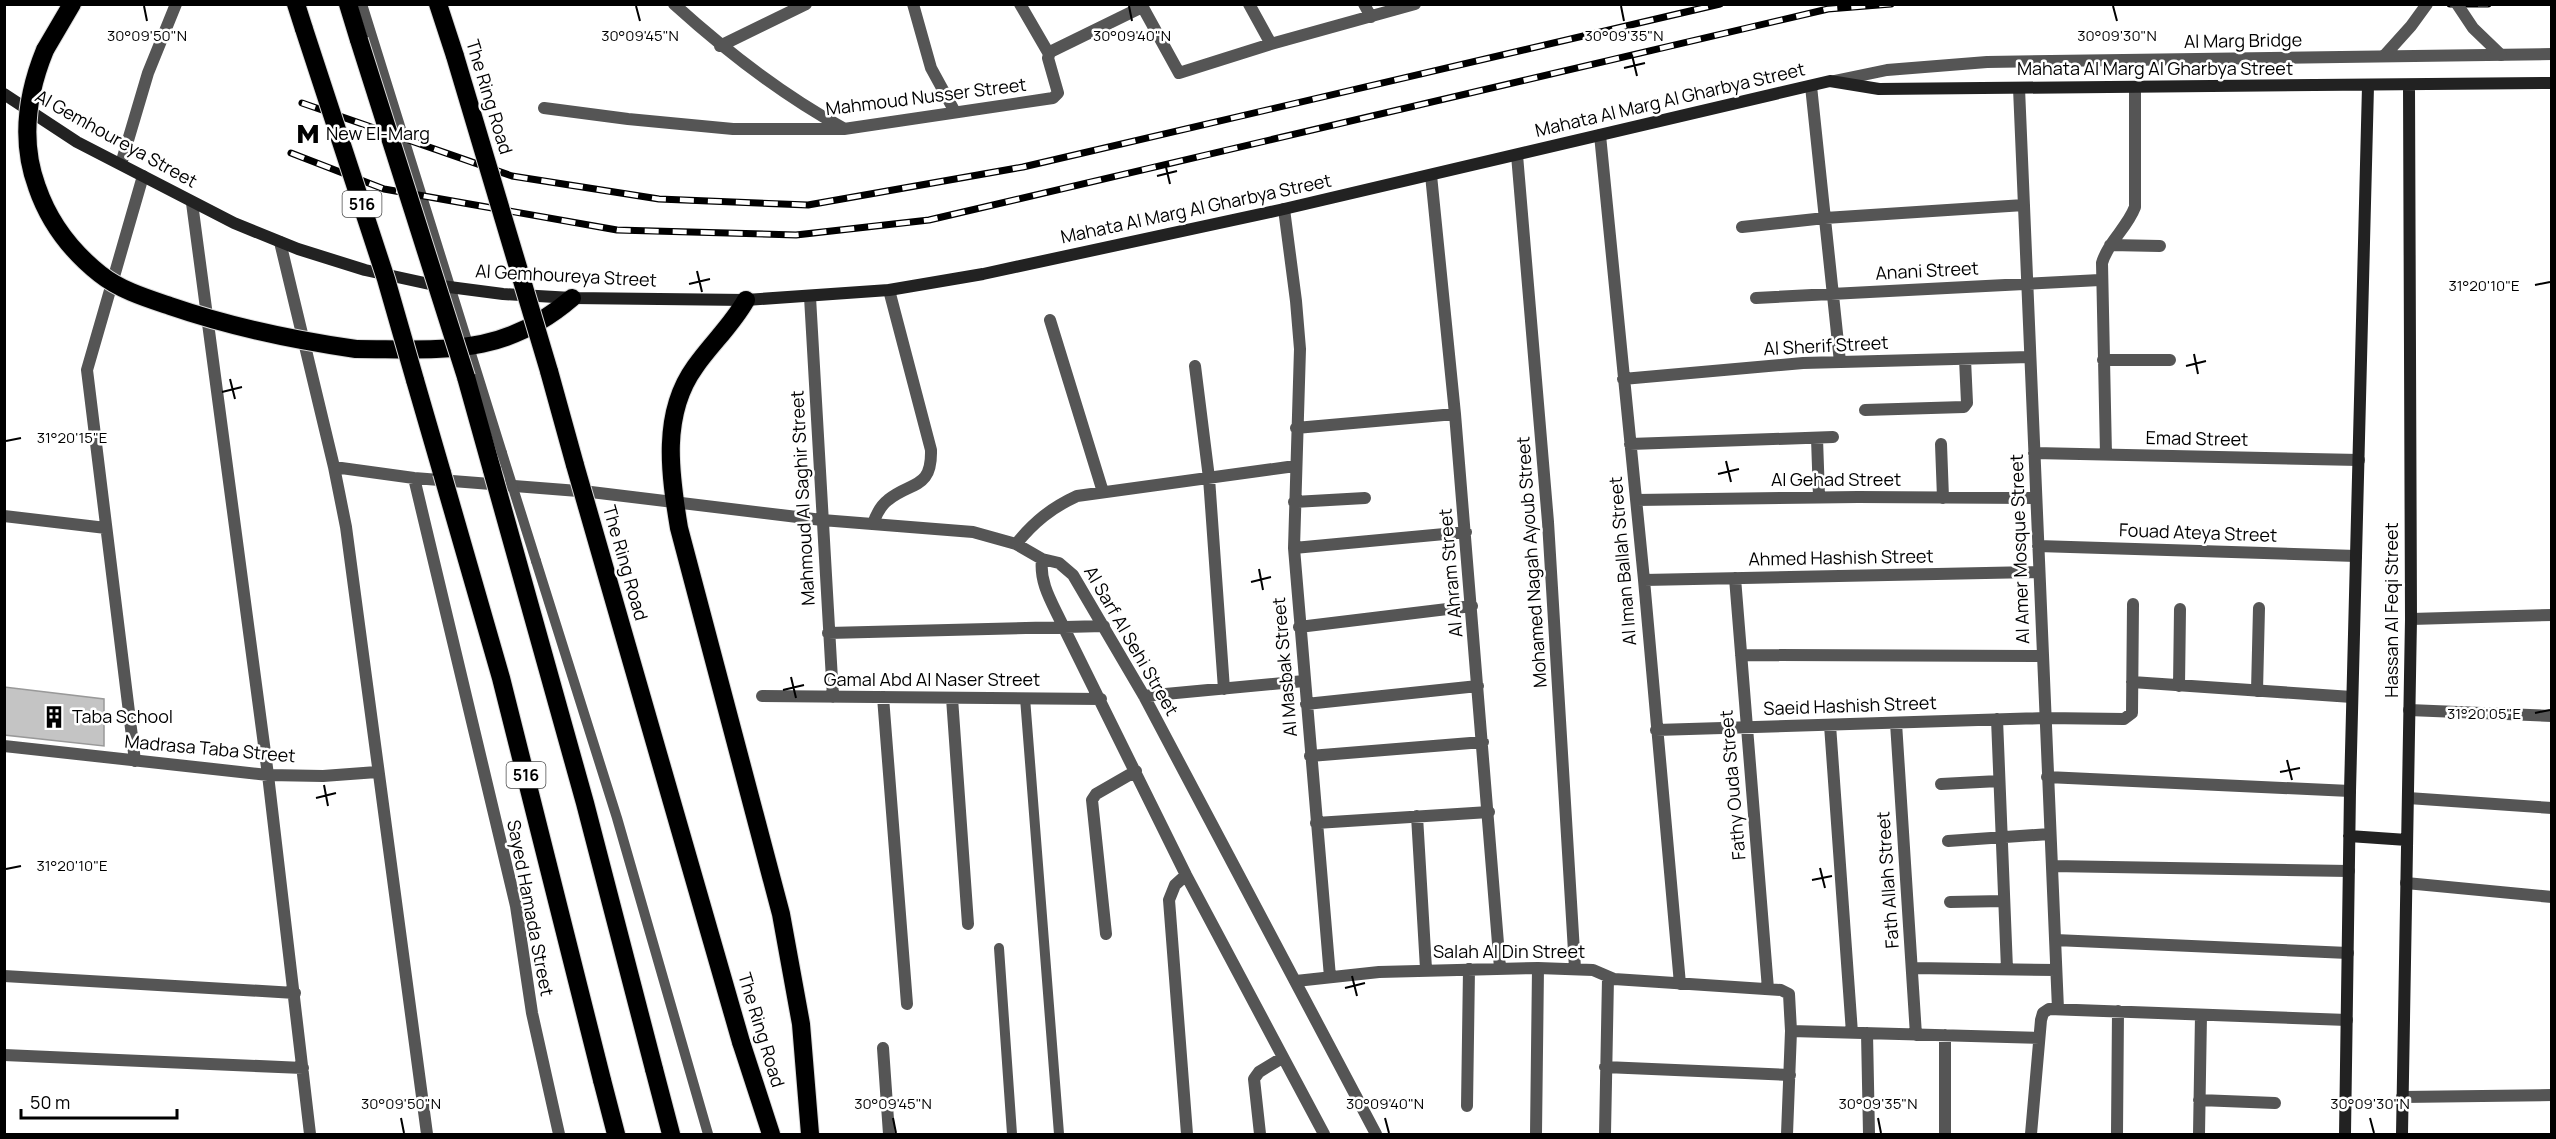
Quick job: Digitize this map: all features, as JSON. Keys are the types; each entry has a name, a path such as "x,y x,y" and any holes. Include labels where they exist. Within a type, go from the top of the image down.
{"highway":[{"path":"72,4 45,50 37,70 31,91 27,135 34,178 42,201 67,242 102,276 144,298 242,327 314,343 356,349 447,349 492,343 535,326 572,298"},
{"name":"516","path":"296,4 386,279 465,553 532,800 616,1134"},
{"name":"516","path":"348,4 469,387 576,769 671,1134"},
{"name":"The Ring Road","path":"438,4 509,235 741,1042 771,1134"},
{"path":"746,300 733,320 694,368 678,397 671,423 674,502 781,914 801,1024 810,1134"}],"main road":[{"name":"Mahata Al Marg Al Gharbya Street","path":"810,297 889,290 983,274 1284,209 1830,81 1879,88 2368,87 2552,83"},
{"name":"Hassan Al Feqi Street","path":"2402,1134 2411,619 2409,86"},
{"name":"Hassan Al Feqi Street","path":"2345,1134 2352,697 2368,87"},
{"name":"Al Gemhoureya Street","path":"4,94 67,136 192,203 280,242 365,270 434,285 503,294 572,298 746,300 810,297"},
{"path":"2349,836 2407,840"}],"street":[{"path":"121,164 148,74 176,4"},
{"path":"674,4 720,46 768,82 844,129"},
{"path":"720,46 806,4"},
{"path":"913,4 931,68 955,112"},
{"path":"1020,4 1049,54 1142,6 1179,73 1271,44 1415,4"},
{"path":"1249,4 1271,44"},
{"path":"1364,4 1371,17"},
{"path":"2384,56 2427,4"},
{"path":"2457,4 2473,28 2501,55"},
{"name":"Mahmoud Nusser Street","path":"544,108 733,129 844,129 1056,97 1058,93 1049,54"},
{"name":"Al Marg Bridge","path":"1830,81 1887,70 1987,62 2552,54"},
{"path":"1811,86 1840,362"},
{"path":"2106,455 2100,280 2102,263 2110,245 2130,219 2135,207 2135,87"},
{"name":"Al Amer Mosque Street","path":"2019,88 2058,1009"},
{"name":"Al Iman Ballah Street","path":"1600,135 1644,580 1680,984"},
{"name":"Mohamed Nagah Ayoub Street","path":"1517,154 1548,522 1575,968"},
{"name":"Al Ahram Street","path":"1431,175 1466,532 1500,968"},
{"path":"135,761 87,370 143,176"},
{"path":"192,203 268,775 310,1134"},
{"path":"1742,227 1825,218 2024,206"},
{"name":"Al Masbak Street","path":"1284,209 1300,349 1294,548 1330,977"},
{"path":"280,242 334,467 346,527 427,1134"},
{"path":"2110,245 2160,246"},
{"name":"Anani Street","path":"1756,298 2100,280"},
{"path":"873,524 882,506 888,500 911,489 923,479 932,460 932,450 889,290"},
{"name":"Mahmoud Al Saghir Street","path":"810,297 832,697"},
{"path":"1050,320 1103,492"},
{"name":"Al Sherif Street","path":"1623,379 1803,363 2030,357"},
{"path":"1865,410 1964,407 1967,403 1965,359"},
{"path":"2103,360 2170,360"},
{"path":"1195,366 1209,478 1224,689"},
{"path":"1296,428 1455,414"},
{"path":"1630,444 1833,437"},
{"path":"1816,438 1818,497"},
{"path":"1941,444 1943,498"},
{"name":"Emad Street","path":"2034,453 2359,460"},
{"path":"1016,544 1033,523 1056,506 1077,496 1295,466"},
{"name":"Al Sarf Al Sehi Street","path":"334,467 414,478 532,486 822,520 973,531 1016,544 1042,559 1059,563 1073,575 1144,696 1376,1134"},
{"name":"Sayed Hamada Street","path":"414,478 516,906 532,1013 559,1134"},
{"name":"Al Gehad Street","path":"1636,500 1818,497 2036,498"},
{"path":"1294,502 1365,498"},
{"path":"4,516 106,528"},
{"path":"1294,548 1466,532"},
{"name":"Fouad Ateya Street","path":"2038,546 2356,556"},
{"path":"1042,559 1041,577 1063,626 1186,875 1324,1134"},
{"name":"Ahmed Hashish Street","path":"1644,580 2039,572"},
{"name":"Fathy Ouda Street","path":"1735,578 1768,989"},
{"path":"2133,604 2132,682 2352,697"},
{"path":"1299,627 1472,606"},
{"path":"2257,691 2259,608"},
{"path":"2179,686 2180,609"},
{"path":"2411,619 2552,615"},
{"path":"828,633 1104,626"},
{"path":"1741,654 2043,656"},
{"path":"1144,696 1304,681"},
{"name":"Saeid Hashish Street","path":"1656,730 1997,719 2124,718 2132,713 2132,682"},
{"path":"1306,704 1479,686"},
{"name":"Gamal Abd Al Naser Street","path":"762,696 1101,699"},
{"path":"883,697 907,1004"},
{"path":"952,698 968,924"},
{"path":"2409,710 2552,716"},
{"path":"1997,719 2007,969"},
{"name":"Fath Allah Street","path":"1896,723 1916,1035"},
{"path":"1830,725 1852,1033"},
{"path":"1311,756 1483,742"},
{"name":"Madrasa Taba Street","path":"4,746 268,775 323,776 377,772"},
{"path":"1106,934 1092,800 1096,794 1136,771"},
{"path":"2047,777 2350,791"},
{"path":"1941,784 1999,781"},
{"path":"2408,798 2552,808"},
{"path":"1316,823 1489,812"},
{"path":"1417,816 1426,969"},
{"path":"1948,841 2050,834"},
{"path":"2052,866 2349,871"},
{"path":"1186,875 1175,885 1169,900 1187,1134"},
{"path":"2406,883 2552,897"},
{"path":"1950,902 2004,901"},
{"path":"2055,940 2348,953"},
{"path":"1536,1134 1538,968"},
{"name":"Salah Al Din Street","path":"1296,981 1426,969 1575,968 1600,971 1608,978 1782,990 1789,994 1791,1031"},
{"path":"1912,968 2056,970"},
{"path":"1467,1106 1469,969"},
{"path":"4,976 295,993"},
{"path":"1605,1134 1608,978"},
{"path":"2031,1134 2039,1038 2043,1013 2049,1009 2347,1020"},
{"path":"2117,1134 2118,1011"},
{"path":"2199,1134 2201,1015"},
{"path":"1787,1134 1791,1031 2039,1038"},
{"path":"1867,1033 1869,1134"},
{"path":"1945,1035 1946,1134"},
{"path":"883,1048 889,1134"},
{"path":"4,1055 303,1068"},
{"path":"1260,1134 1255,1075 1282,1058"},
{"path":"1605,1067 1790,1075"},
{"path":"2402,1098 2552,1095"},
{"path":"2199,1100 2275,1103"}],"lane":[{"path":"362,4 617,818 708,1134"},
{"path":"1025,698 1059,1134"},
{"path":"999,948 1012,1134"}],"building":[{"name":"Taba School","path":"4,687 104,699 104,746 4,735"}],"railway":[{"path":"302,103 512,176 659,199 808,205 1023,167 1720,4"},
{"path":"291,153 384,189 617,230 796,235 929,220 1828,9 1891,4"},
{"path":"2450,4 2488,4"}],"place":[{"name":"New El-Marg","path":"308,134"},
{"name":"Taba School","path":"54,717"}]}
